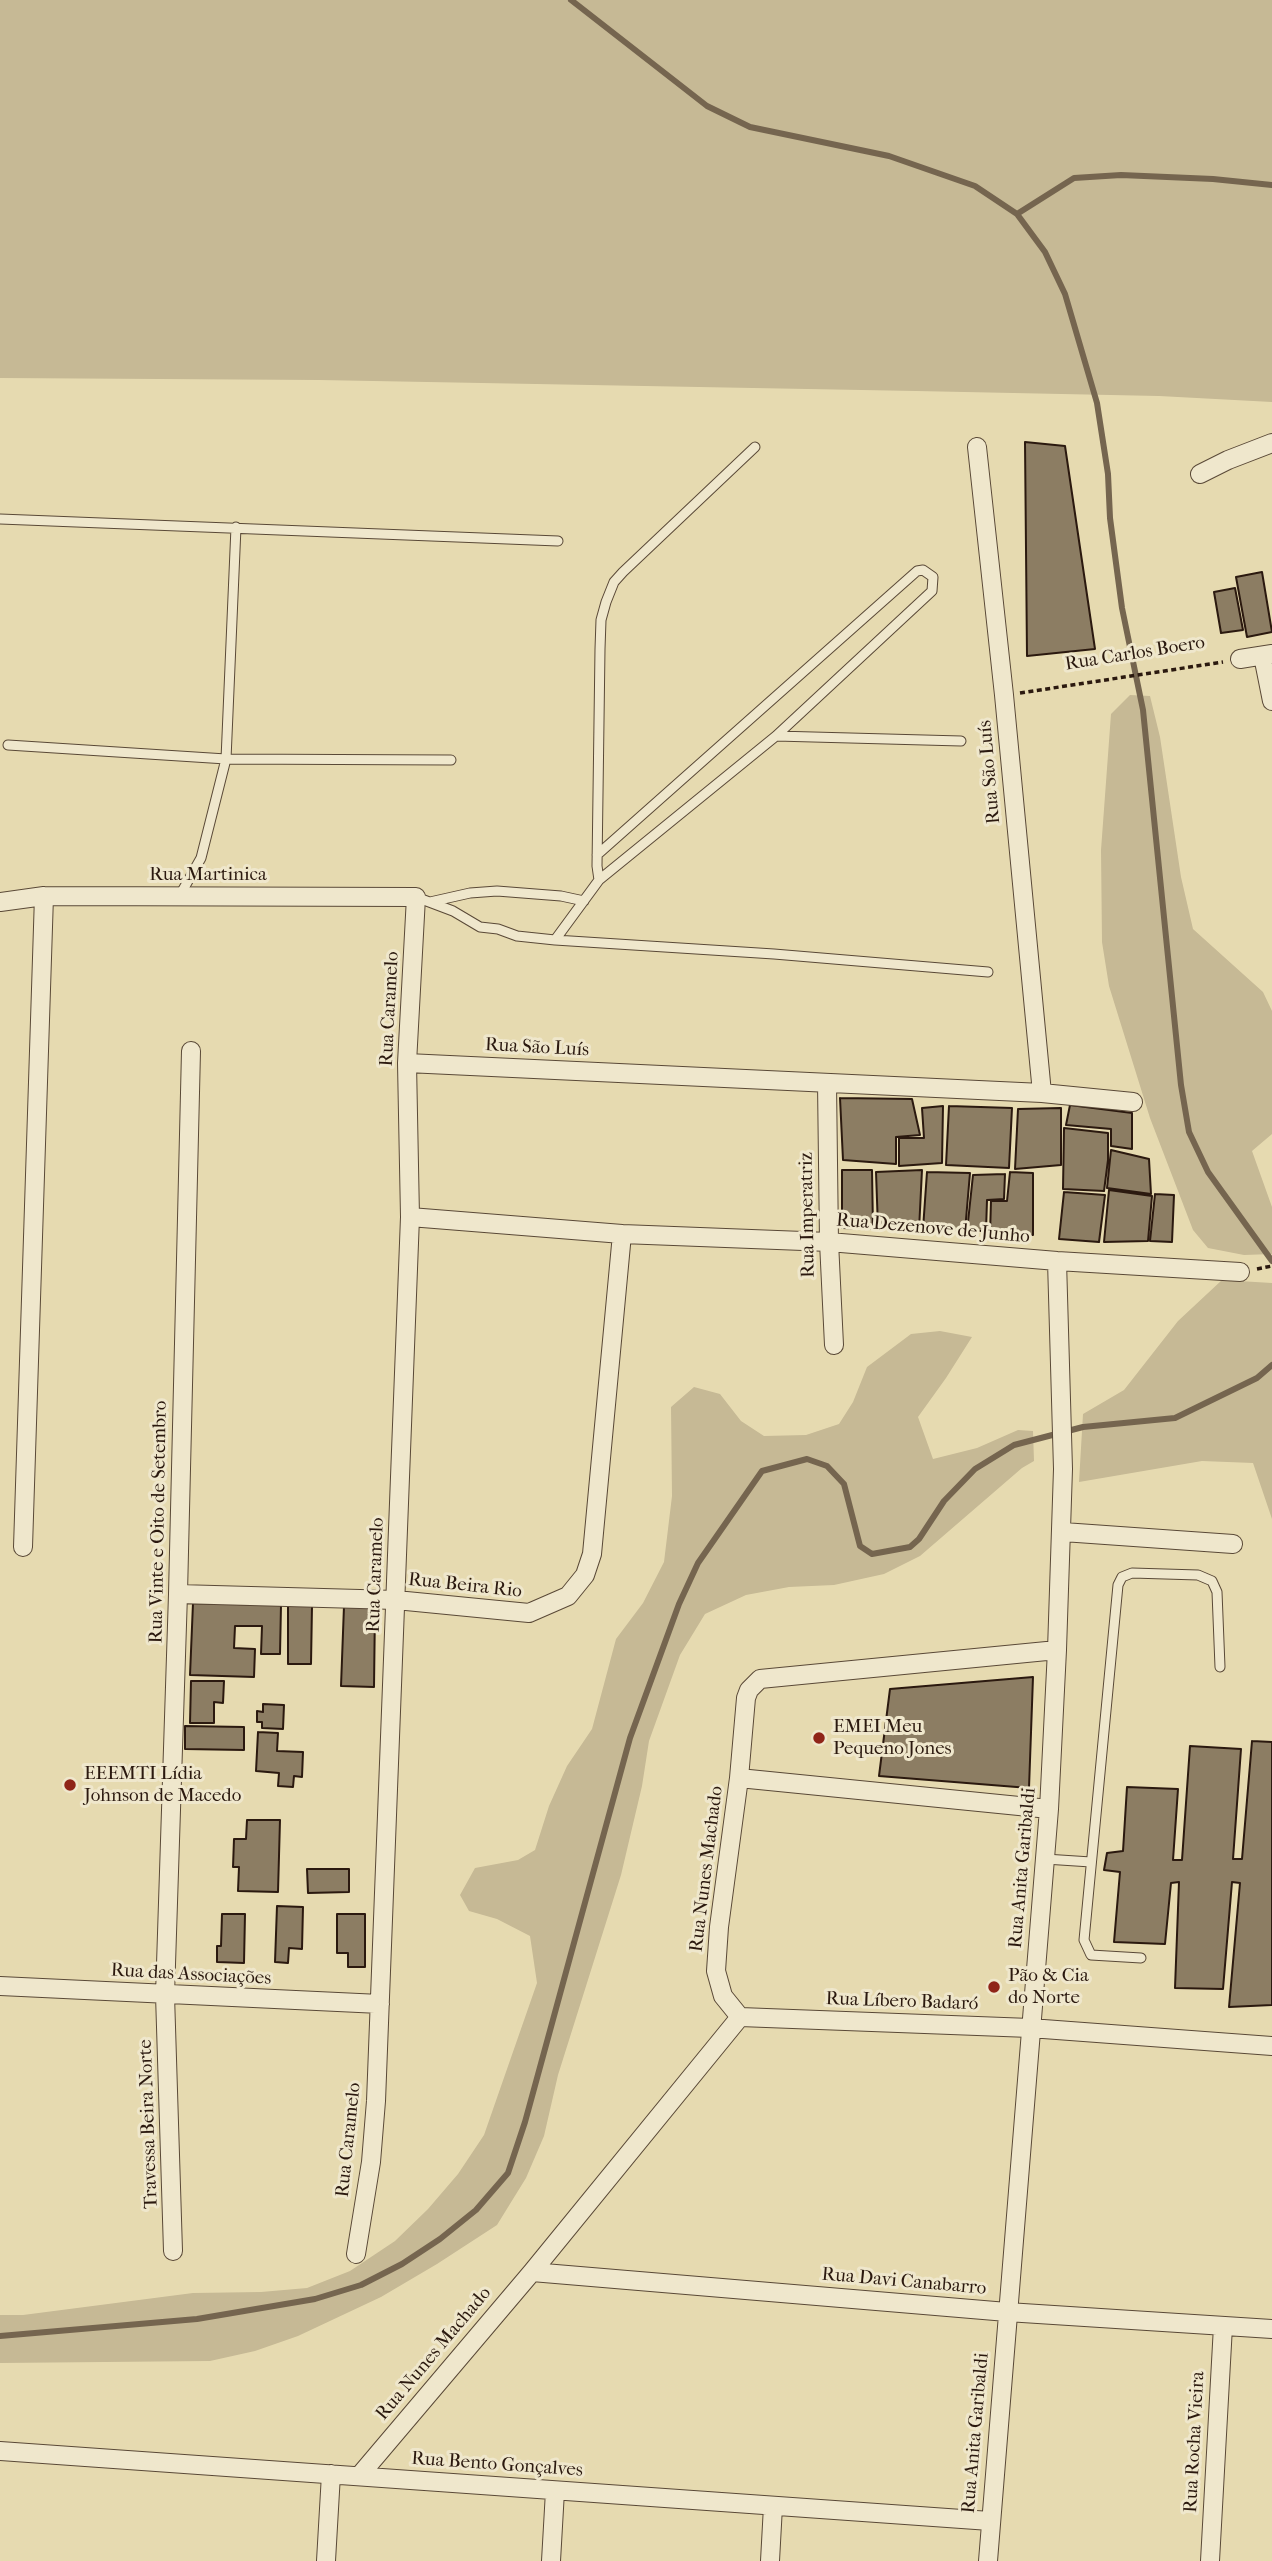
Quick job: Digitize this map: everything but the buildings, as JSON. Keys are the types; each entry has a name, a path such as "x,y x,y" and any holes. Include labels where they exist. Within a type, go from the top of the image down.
{"street":[{"path":"1200,474 1272,443"},
{"name":"Rua São Luís","path":"977,447 1042,1093"},
{"path":"1240,659 1268,655 1272,701"},
{"name":"Rua Martinica","path":"0,902 44,896 180,895 423,900"},
{"path":"23,1546 44,896"},
{"name":"Rua Caramelo","path":"356,2254 371,2162 380,2004 411,1217 407,1063 423,900"},
{"name":"Rua Vinte e Oito de Setembro","path":"165,1995 191,1051"},
{"name":"Rua São Luís","path":"407,1063 1042,1093 1133,1102"},
{"name":"Rua Imperatriz","path":"827,1083 829,1242 834,1345"},
{"name":"Rua Dezenove de Junho","path":"411,1217 622,1234 829,1242 1057,1261 1240,1272"},
{"name":"Rua Beira Rio","path":"178,1594 396,1600 529,1613 568,1596 585,1575 592,1554 622,1234"},
{"name":"Rua Anita Garibaldi","path":"988,2561 1049,1809 1058,1650 1063,1469 1057,1261"},
{"path":"1063,1532 1233,1544"},
{"name":"Rua Nunes Machado","path":"360,2475 532,2272 740,2017 723,1996 716,1971 719,1927 749,1690 760,1679 1058,1650"},
{"path":"739,1778 1049,1809"},
{"name":"Rua das Associações","path":"0,1986 380,2004"},
{"name":"Travessa Beira Norte","path":"165,1995 173,2252"},
{"name":"Rua Líbero Badaró","path":"740,2017 1030,2028 1272,2046"},
{"name":"Rua Davi Canabarro","path":"532,2272 1007,2312 1272,2329"},
{"name":"Rua Rocha Vieira","path":"1210,2561 1223,2326"},
{"name":"Rua Bento Gonçalves","path":"0,2451 990,2521"},
{"path":"326,2561 331,2474"},
{"path":"551,2561 555,2491"},
{"path":"770,2561 773,2506"}],"lane":[{"path":"599,880 597,855 600,649 601,620 606,602 614,582 623,572 755,447"},
{"path":"0,519 558,541"},
{"path":"180,895 201,858 226,759 236,527"},
{"path":"555,940 599,880 776,736 932,591 934,582 928,572 917,571 597,855"},
{"path":"776,736 961,741"},
{"path":"8,745 226,759 451,760"},
{"path":"423,900 497,891 561,896 583,901"},
{"path":"423,900 453,911 480,927 498,929 517,936 988,972"},
{"path":"1141,1958 1091,1955 1084,1940 1118,1585 1122,1577 1132,1573 1198,1575 1212,1581 1217,1592 1220,1667"},
{"path":"1045,1859 1091,1862"}],"path":[{"name":"Rua Carlos Boero","path":"1004,695 1240,659"}],"shaded area":[{"path":"0,0 1272,0 1272,402 1159,396 916,391 319,380 0,378"},
{"path":"1130,695 1150,696 1160,737 1181,877 1193,929 1263,992 1272,1011 1272,1134 1252,1151 1272,1207 1272,1254 1244,1255 1208,1248 1193,1230 1150,1118 1109,986 1102,942 1101,850 1111,714"},
{"path":"1222,1280 1272,1283 1272,1519 1253,1463 1202,1461 1079,1482 1083,1414 1124,1390 1178,1321"},
{"path":"940,1331 972,1337 918,1417 933,1459 977,1448 1018,1430 1033,1431 1034,1461 1022,1468 920,1556 884,1574 834,1585 789,1587 746,1595 705,1614 680,1655 649,1741 642,1786 621,1875 558,2075 544,2136 526,2178 497,2225 381,2297 298,2336 255,2351 210,2361 0,2363 0,2315 23,2315 193,2293 307,2288 350,2271 395,2241 428,2209 458,2174 484,2135 537,1983 530,1936 497,1919 469,1911 460,1895 475,1868 518,1860 535,1850 549,1806 567,1766 592,1729 616,1639 643,1603 664,1562 672,1496 671,1407 694,1387 720,1394 741,1421 764,1436 806,1435 839,1424 853,1402 867,1367 911,1334"}],"waterway":[{"path":"571,0 707,106 750,127 889,156 975,186 1017,214 1045,252 1065,294 1097,403 1108,474 1110,518 1122,608 1143,710 1181,1085 1189,1132 1208,1172 1272,1261"},
{"path":"1017,214 1074,178 1121,175 1272,185"},
{"path":"0,2336 197,2319 315,2299 361,2285 402,2264 440,2239 476,2210 508,2173 525,2122 630,1738 679,1604 698,1563 762,1471 807,1459 827,1466 844,1484 860,1546 872,1554 910,1547 919,1539 944,1501 975,1469 1014,1445 1083,1427 1175,1418 1257,1378 1272,1365"}],"place":[{"name":"EMEI Meu Pequeno Jones","path":"819,1738"},
{"name":"EEEMTI Lídia Johnson de Macedo","path":"70,1785"},
{"name":"Pão & Cia do Norte","path":"994,1987"}]}
